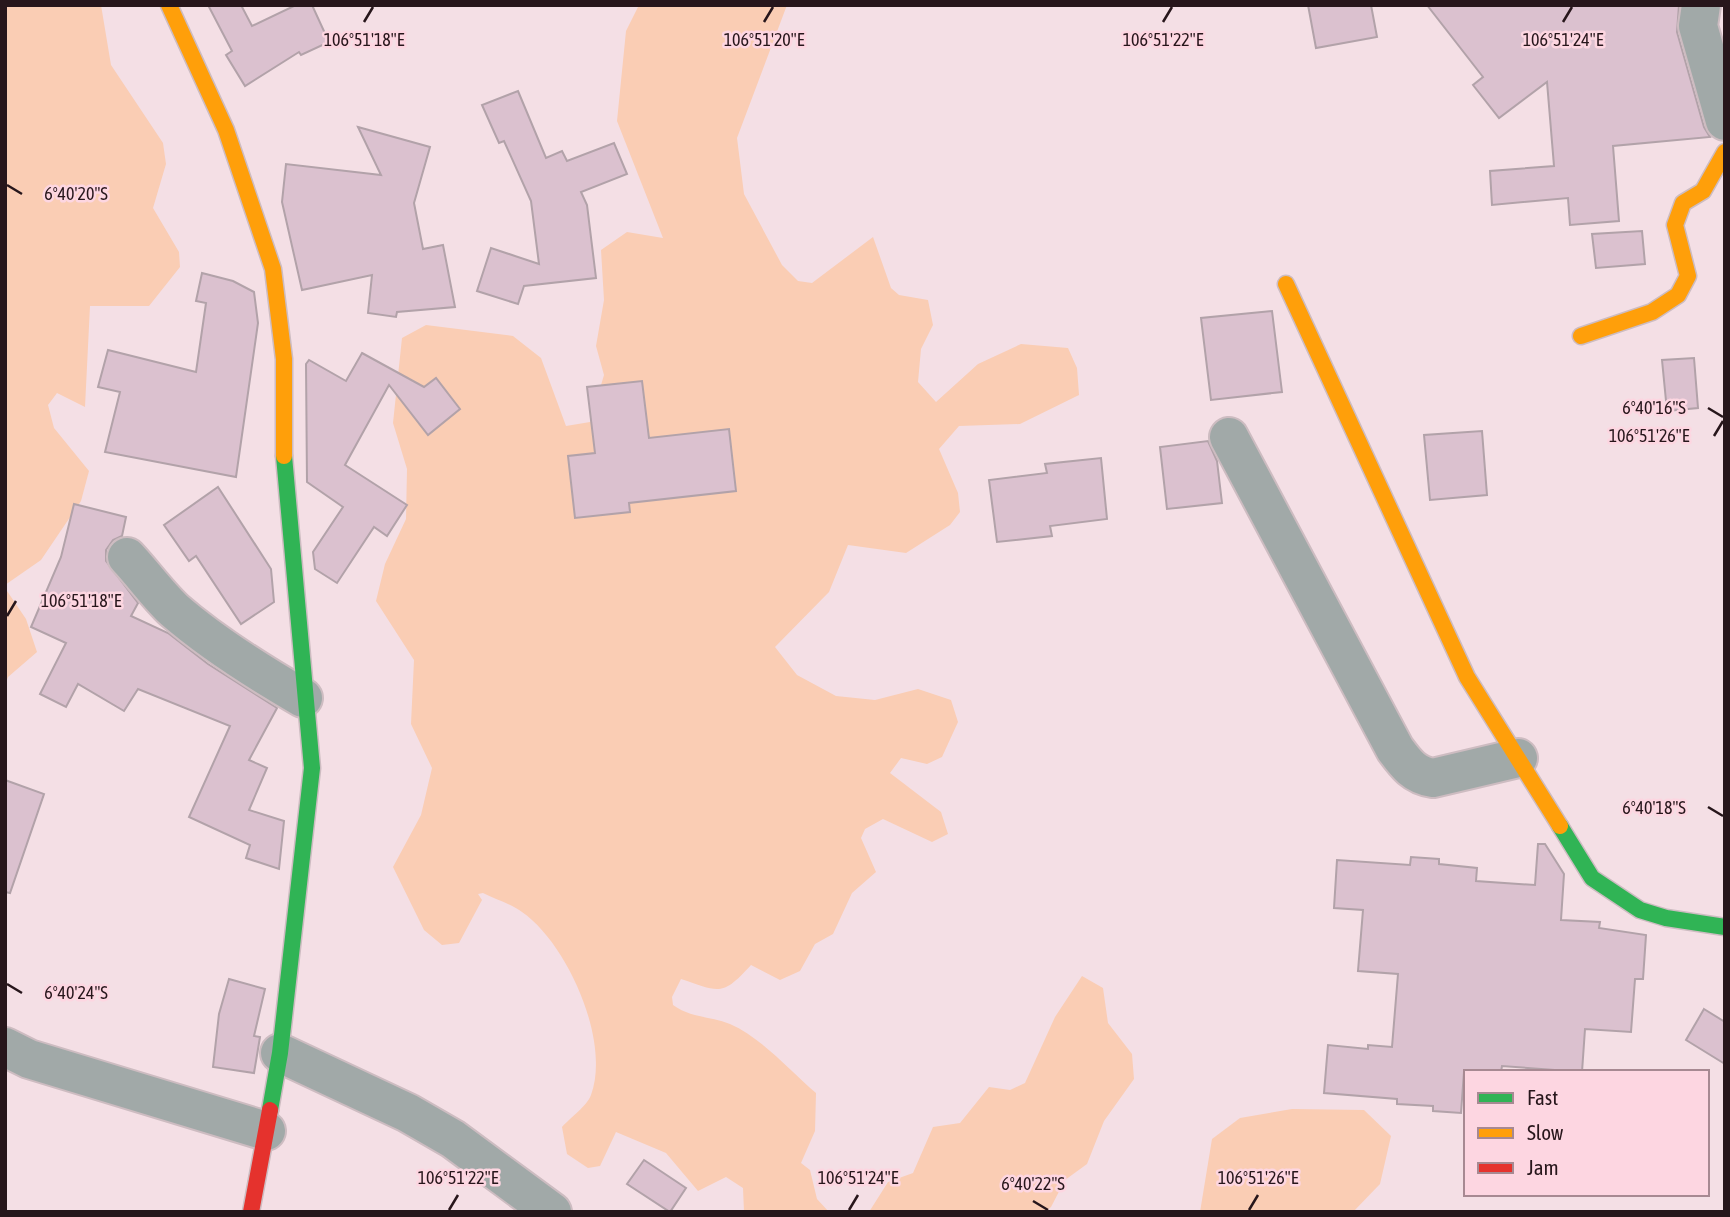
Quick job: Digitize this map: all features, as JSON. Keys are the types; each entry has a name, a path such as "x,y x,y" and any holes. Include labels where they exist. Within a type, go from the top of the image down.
{"street":[{"path":"169,5 226,130 273,269 284,359 284,475 303,698 312,768 280,1052 251,1212"},
{"path":"1701,5 1698,26 1725,121"},
{"path":"1581,336 1652,312 1678,295 1688,276 1675,225 1683,203 1703,191 1725,152"},
{"path":"1286,284 1466,677 1592,878 1640,910 1665,918 1725,927"},
{"path":"1229,437 1395,749 1407,766 1421,776 1433,778 1518,758"},
{"path":"127,557 172,608 198,629 257,671 303,698"},
{"path":"5,1047 29,1059 266,1130"},
{"path":"280,1052 408,1113 453,1139 552,1212"}],"shaded area":[{"path":"5,5 101,5 111,65 163,143 166,164 153,208 179,252 180,267 149,306 90,306 85,407 57,393 48,405 54,428 89,471 81,501 41,560 5,585"},
{"path":"639,5 787,5 737,138 744,194 782,265 798,281 812,283 873,237 891,288 899,295 928,300 933,325 921,349 918,382 936,402 978,364 1021,344 1068,348 1077,368 1079,395 1020,424 959,426 939,449 958,493 960,512 950,525 906,553 848,545 829,592 775,647 797,675 836,696 875,700 918,689 951,700 958,722 942,757 927,764 901,758 890,773 941,812 948,834 932,842 883,819 865,829 861,838 876,872 852,893 833,934 815,944 800,971 780,980 751,965 733,983 720,989 681,979 672,997 673,1005 680,1009 742,1030 816,1093 815,1131 801,1163 810,1170 817,1199 829,1212 744,1212 743,1188 726,1177 698,1191 666,1153 616,1132 600,1166 588,1168 567,1154 562,1127 589,1099 596,1073 590,1022 569,969 539,927 518,909 483,893 478,894 482,900 459,943 442,945 424,930 393,867 421,815 432,768 411,724 414,660 376,601 385,564 406,519 407,469 393,423 402,338 426,325 513,336 541,358 566,426 590,422 604,375 596,346 604,300 601,250 627,232 663,238 617,121 626,31"},
{"path":"5,588 26,619 37,652 8,677 5,685"},
{"path":"1082,976 1103,988 1108,1023 1132,1054 1134,1079 1104,1121 1087,1164 1065,1180 1051,1207 1045,1212 869,1212 888,1182 913,1173 933,1127 960,1123 989,1087 1010,1090 1025,1083 1055,1017"},
{"path":"1292,1109 1364,1110 1391,1136 1380,1184 1353,1212 1200,1212 1212,1139 1240,1118"}],"building":[{"path":"208,5 241,5 252,26 296,5 312,5 329,42 301,55 299,52 245,86 226,55 232,51"},
{"path":"1308,5 1371,5 1377,37 1316,48"},
{"path":"1427,5 1679,5 1677,32 1704,127 1710,137 1613,146 1619,221 1570,225 1568,198 1492,205 1490,171 1554,166 1547,82 1499,118 1473,85 1483,77"},
{"path":"518,91 546,158 562,151 567,161 614,143 627,174 581,192 587,205 596,278 524,286 518,304 477,291 491,248 539,264 531,201 504,141 499,143 482,105"},
{"path":"358,127 430,147 414,203 423,249 443,245 455,307 397,312 396,317 368,313 372,275 302,290 282,202 286,164 381,175"},
{"path":"1642,231 1645,264 1596,268 1592,234"},
{"path":"202,273 233,281 254,292 258,323 236,477 105,452 120,392 98,387 108,350 196,372 206,303 196,301"},
{"path":"1272,311 1282,392 1211,400 1201,318"},
{"path":"362,353 424,387 436,378 460,409 428,435 389,385 345,465 407,505 387,536 374,527 337,583 315,569 313,552 343,507 307,482 306,364 309,360 346,381"},
{"path":"1694,358 1698,408 1667,411 1662,360"},
{"path":"642,381 649,438 729,429 736,491 629,503 630,512 575,518 568,456 595,453 587,387"},
{"path":"1482,431 1487,495 1430,500 1424,435"},
{"path":"1208,441 1217,461 1222,503 1167,509 1160,447"},
{"path":"1101,458 1107,519 1050,526 1052,536 997,542 989,480 1047,473 1045,464"},
{"path":"218,487 271,569 274,602 241,624 196,556 189,561 164,525"},
{"path":"74,504 126,517 122,536 113,540 106,550 106,561 138,603 131,616 168,633 208,664 277,708 249,760 267,768 249,810 284,821 279,869 246,858 250,845 189,817 230,726 138,689 124,711 78,684 66,707 40,694 66,643 31,627 61,557"},
{"path":"5,780 44,794 10,893 5,892"},
{"path":"1538,844 1545,844 1564,874 1561,920 1600,922 1599,928 1646,935 1643,979 1635,979 1631,1032 1585,1029 1582,1070 1502,1066 1501,1070 1464,1070 1461,1113 1433,1111 1433,1106 1397,1104 1397,1099 1324,1093 1328,1045 1368,1049 1368,1045 1392,1047 1398,974 1358,971 1363,910 1334,908 1337,860 1410,865 1411,857 1439,859 1439,864 1477,868 1476,881 1535,885"},
{"path":"229,979 265,989 254,1036 260,1037 254,1073 213,1067 219,1014"},
{"path":"1704,1009 1725,1022 1725,1064 1686,1040"},
{"path":"644,1160 686,1188 670,1212 627,1184"}],"traffic: fast":[{"path":"270,1110 280,1053 312,768 284,456"},
{"path":"1560,826 1592,878 1640,910 1666,918 1725,927"}],"traffic: slow":[{"path":"169,5 226,130 273,269 284,359 284,456"},
{"path":"1581,336 1652,312 1678,295 1688,276 1675,225 1683,203 1703,191 1725,152"},
{"path":"1286,284 1467,677 1560,826"}],"traffic: jam":[{"path":"251,1212 270,1110"}]}
